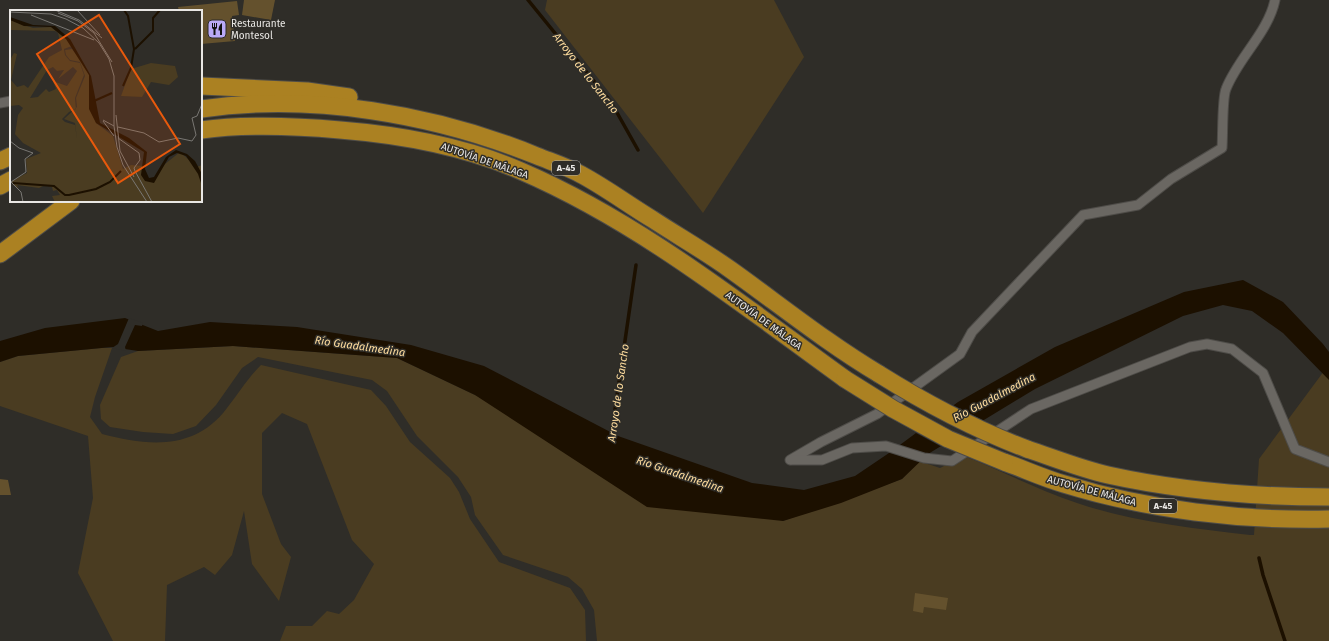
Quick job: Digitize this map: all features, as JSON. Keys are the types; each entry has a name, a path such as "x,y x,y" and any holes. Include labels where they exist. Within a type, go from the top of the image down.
{"highway":[{"path":"202,86 307,91 361,98 410,107 432,114 456,128"},
{"name":"AUTOVÍA DE MÁLAGA","path":"202,109 264,105 318,105 367,110 456,128 488,137 581,174 729,268 843,352 936,409 992,436 1107,475 1182,489 1272,497 1329,497"},
{"name":"AUTOVÍA DE MÁLAGA","path":"202,130 267,126 366,132 418,139 469,153 519,170 580,198 641,236 716,285 845,379 893,409 948,439 1064,484 1132,502 1223,515 1329,519"},
{"path":"202,141 268,135 317,136 366,132"},
{"path":"0,161 10,156"},
{"path":"0,186 10,181"},
{"path":"0,254 70,202"}],"street":[{"path":"1275,0 1272,14 1251,44 1225,90 1222,148 1171,179 1138,205 1083,215 972,332 960,354 877,414 821,442 790,460 822,460 852,448 886,446 924,458 952,461 1031,409 1190,347 1207,344 1232,349 1263,373 1295,449 1329,462"},
{"path":"0,103 10,101"}],"shaded area":[{"path":"547,0 774,0 804,57 703,213 545,10"},
{"path":"233,346 397,358 475,395 783,521 902,479 919,461 940,468 964,456 1048,492 1098,510 1163,524 1250,535 1254,535 1259,459 1327,367 1329,368 1329,641 597,641 594,610 582,589 568,577 503,555 475,515 471,497 458,477 417,436 387,391 372,380 258,357 242,368 216,405 196,426 173,434 143,432 110,427 101,419 100,405 121,357 138,351"},
{"path":"112,348 95,397 90,417 102,434 136,441 170,442 186,438 200,432 214,422 227,408 261,365 371,390 386,406 410,442 450,478 459,492 470,519 499,562 570,588 585,610 586,641 280,641 286,626 312,626 327,611 339,614 354,600 374,564 352,540 307,424 282,413 262,433 262,494 281,544 291,557 279,601 252,564 244,511 232,555 215,575 204,567 167,585 165,641 113,641 78,573 93,498 88,436 0,406 0,362 18,356"}],"water":[{"name":"Río Guadalmedina","path":"1243,280 1283,302 1323,344 1329,352 1329,380 1283,333 1252,311 1223,305 1183,316 1035,389 928,454 902,479 841,503 783,521 647,507 475,395 397,358 233,346 138,351 112,347 18,356 0,362 0,341 45,328 125,318 158,331 210,322 297,327 411,345 484,366 618,436 752,483 804,490 855,476 958,402 1055,347 1184,292"}],"pier":[{"path":"129,318 143,323 142,326 135,325 125,347 126,351 112,348 118,344"},
{"path":"951,404 985,421 942,447 914,432"}],"building":[{"path":"244,0 275,0 271,20 242,15"},
{"name":"Restaurante Montesol","path":"237,1 239,15 232,16 235,41 202,44 202,10 179,10 178,7"},
{"path":"0,479 8,480 11,495 0,495"},
{"path":"915,593 948,598 946,610 924,607 923,613 913,611"}],"waterway":[{"name":"Arroyo de lo Sancho","path":"528,0 611,102 638,150"},
{"name":"Arroyo de lo Sancho","path":"611,437 636,265"},
{"path":"1259,558 1263,575 1285,641"}],"place":[{"name":"Restaurante Montesol","path":"217,29"}]}
